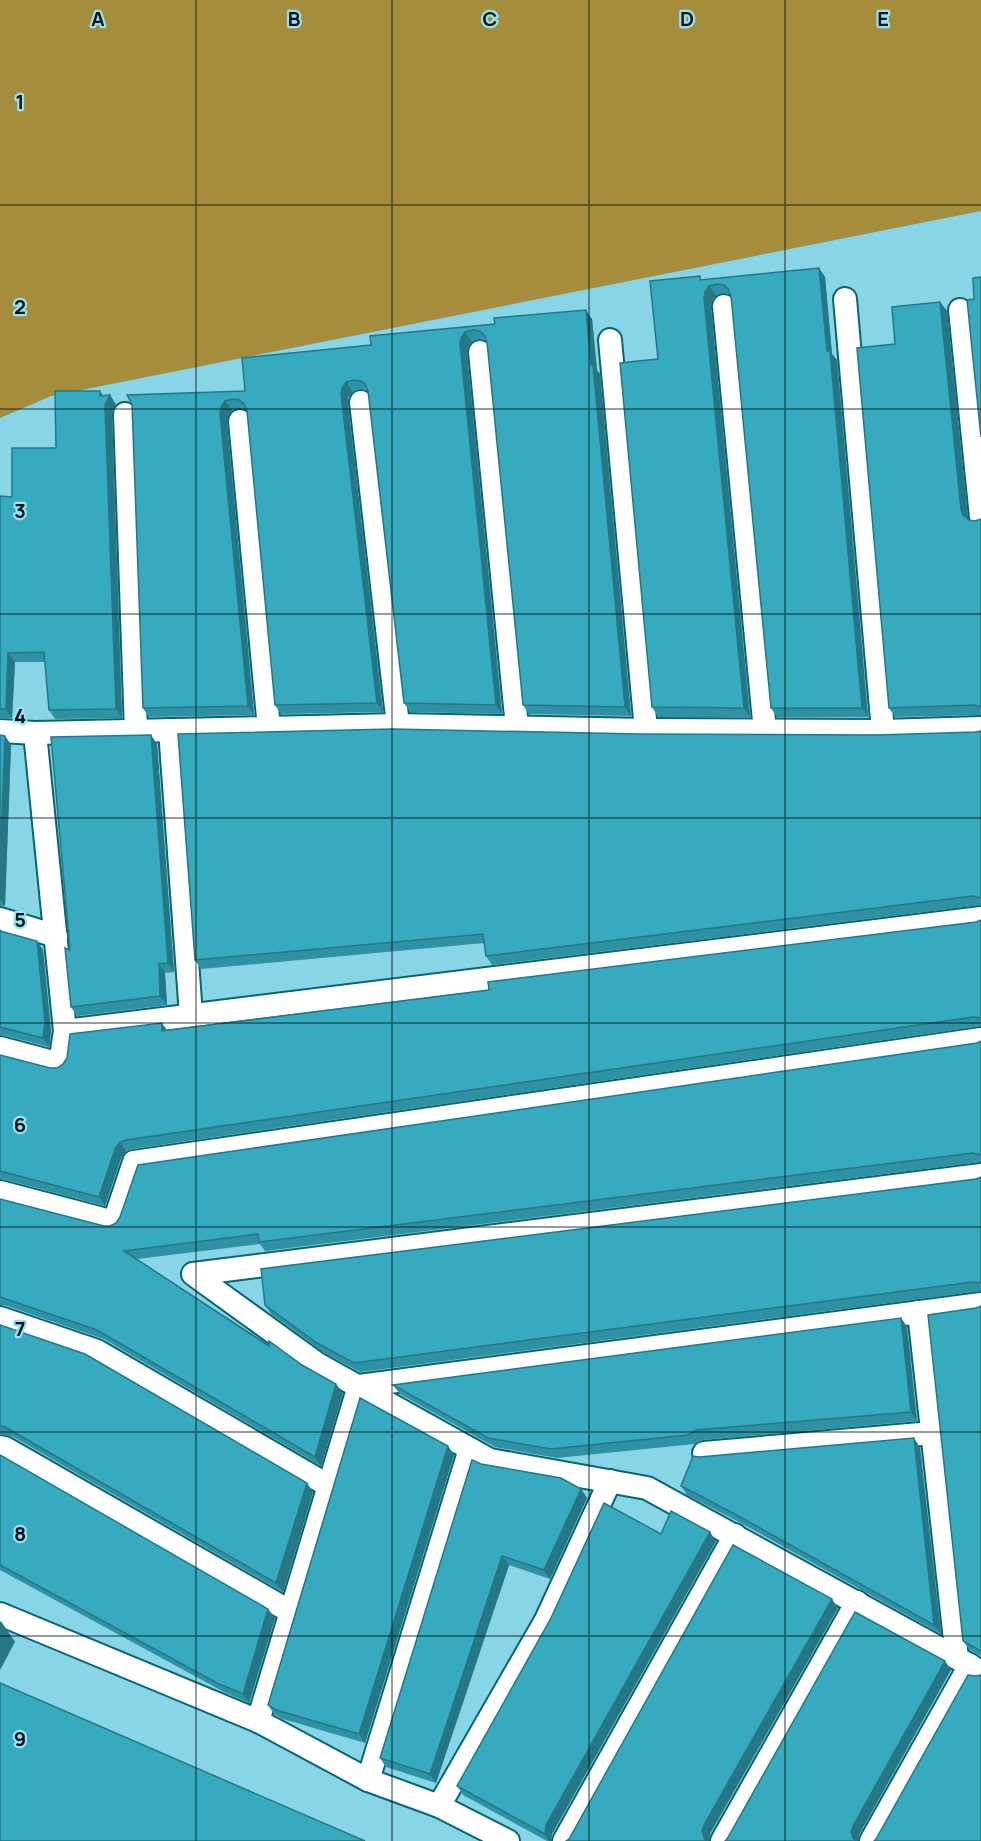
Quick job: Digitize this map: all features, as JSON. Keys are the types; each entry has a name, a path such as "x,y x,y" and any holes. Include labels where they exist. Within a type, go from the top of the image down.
{"lane":[{"path":"845,299 883,731"},
{"path":"724,306 765,731"},
{"path":"960,310 981,517"},
{"path":"610,340 646,730"},
{"path":"480,352 517,727"},
{"path":"361,402 398,725"},
{"path":"125,414 136,730"},
{"path":"240,421 269,728"},
{"path":"0,730 35,733 398,725 765,731 981,728"},
{"path":"170,730 191,1015"},
{"path":"0,1048 60,1064 65,1030 35,733"},
{"path":"65,1030 981,918"},
{"path":"0,919 56,936"},
{"path":"0,1192 114,1222 134,1162 981,1039"},
{"path":"969,1665 647,1488 490,1460 316,1363 193,1275 981,1175"},
{"path":"359,1386 981,1304"},
{"path":"871,1841 969,1665 932,1433 919,1312"},
{"path":"0,1318 98,1351 329,1486"},
{"path":"258,1721 359,1386"},
{"path":"704,1453 932,1433"},
{"path":"0,1447 291,1612"},
{"path":"368,1780 470,1449"},
{"path":"439,1806 546,1620 609,1481"},
{"path":"564,1841 735,1535"},
{"path":"722,1841 857,1602"},
{"path":"0,1614 258,1721 368,1780 439,1806 508,1841"}],"shaded area":[{"path":"0,0 981,0 981,211 51,396 0,418"}],"building":[{"path":"819,268 827,351 830,351 862,708 771,708 731,296 724,285 717,284 709,286 704,298 744,708 652,707 620,363 658,359 650,281 700,276 700,280"},
{"path":"981,277 981,437 967,300 974,299 973,278"},
{"path":"940,302 961,509 963,515 969,520 981,519 981,707 974,705 889,708 857,348 895,344 892,307"},
{"path":"586,310 625,707 523,705 487,342 480,331 473,330 465,332 460,344 496,705 404,703 368,391 365,384 354,380 346,382 341,394 377,703 275,705 247,411 240,400 233,399 225,401 220,413 248,706 143,708 132,404 127,395 245,391 242,358 371,345 370,336 495,324 494,318"},
{"path":"55,391 100,391 100,396 110,395 105,405 116,709 49,710 44,652 8,653 6,709 0,709 0,496 12,497 12,448 56,448"},
{"path":"392,729 639,734 877,735 981,731 981,898 973,896 486,956 483,934 195,960 178,734"},
{"path":"0,735 5,736 0,866"},
{"path":"151,735 168,963 159,964 160,996 71,1007 65,948 70,950 51,737"},
{"path":"981,920 981,1018 973,1017 126,1140 120,1142 115,1149 99,1197 0,1171 0,1055 57,1068 67,1058 70,1034 162,1023 162,1031 489,990 488,982"},
{"path":"0,931 37,941 45,1022 43,1038 0,1027"},
{"path":"981,1041 981,1155 973,1153 259,1242 258,1234 124,1251 269,1346 269,1341 302,1365 336,1384 315,1457 97,1330 0,1297 0,1199 110,1226 120,1217 138,1165"},
{"path":"981,1177 981,1283 973,1282 354,1363 317,1343 265,1305 261,1269"},
{"path":"981,1306 981,1651 963,1641 928,1315"},
{"path":"901,1318 911,1412 696,1430 688,1435 551,1449 488,1438 393,1385"},
{"path":"0,1325 85,1354 307,1483 276,1583 0,1426"},
{"path":"360,1398 448,1446 359,1734 276,1710 268,1705"},
{"path":"914,1438 934,1625 681,1486 693,1456"},
{"path":"0,1455 268,1609 243,1694 217,1683 0,1565"},
{"path":"472,1460 481,1464 561,1478 581,1489 544,1570 502,1556 430,1774 380,1758"},
{"path":"604,1503 661,1534 671,1511 710,1532 546,1825 545,1834 457,1786 551,1618"},
{"path":"733,1545 832,1599 704,1825 702,1831 706,1841 566,1841 569,1839"},
{"path":"855,1612 945,1661 853,1826 851,1832 856,1841 725,1841 727,1839"},
{"path":"968,1675 981,1675 981,1841 874,1841 876,1839"},
{"path":"0,1683 365,1841 0,1841"}]}
